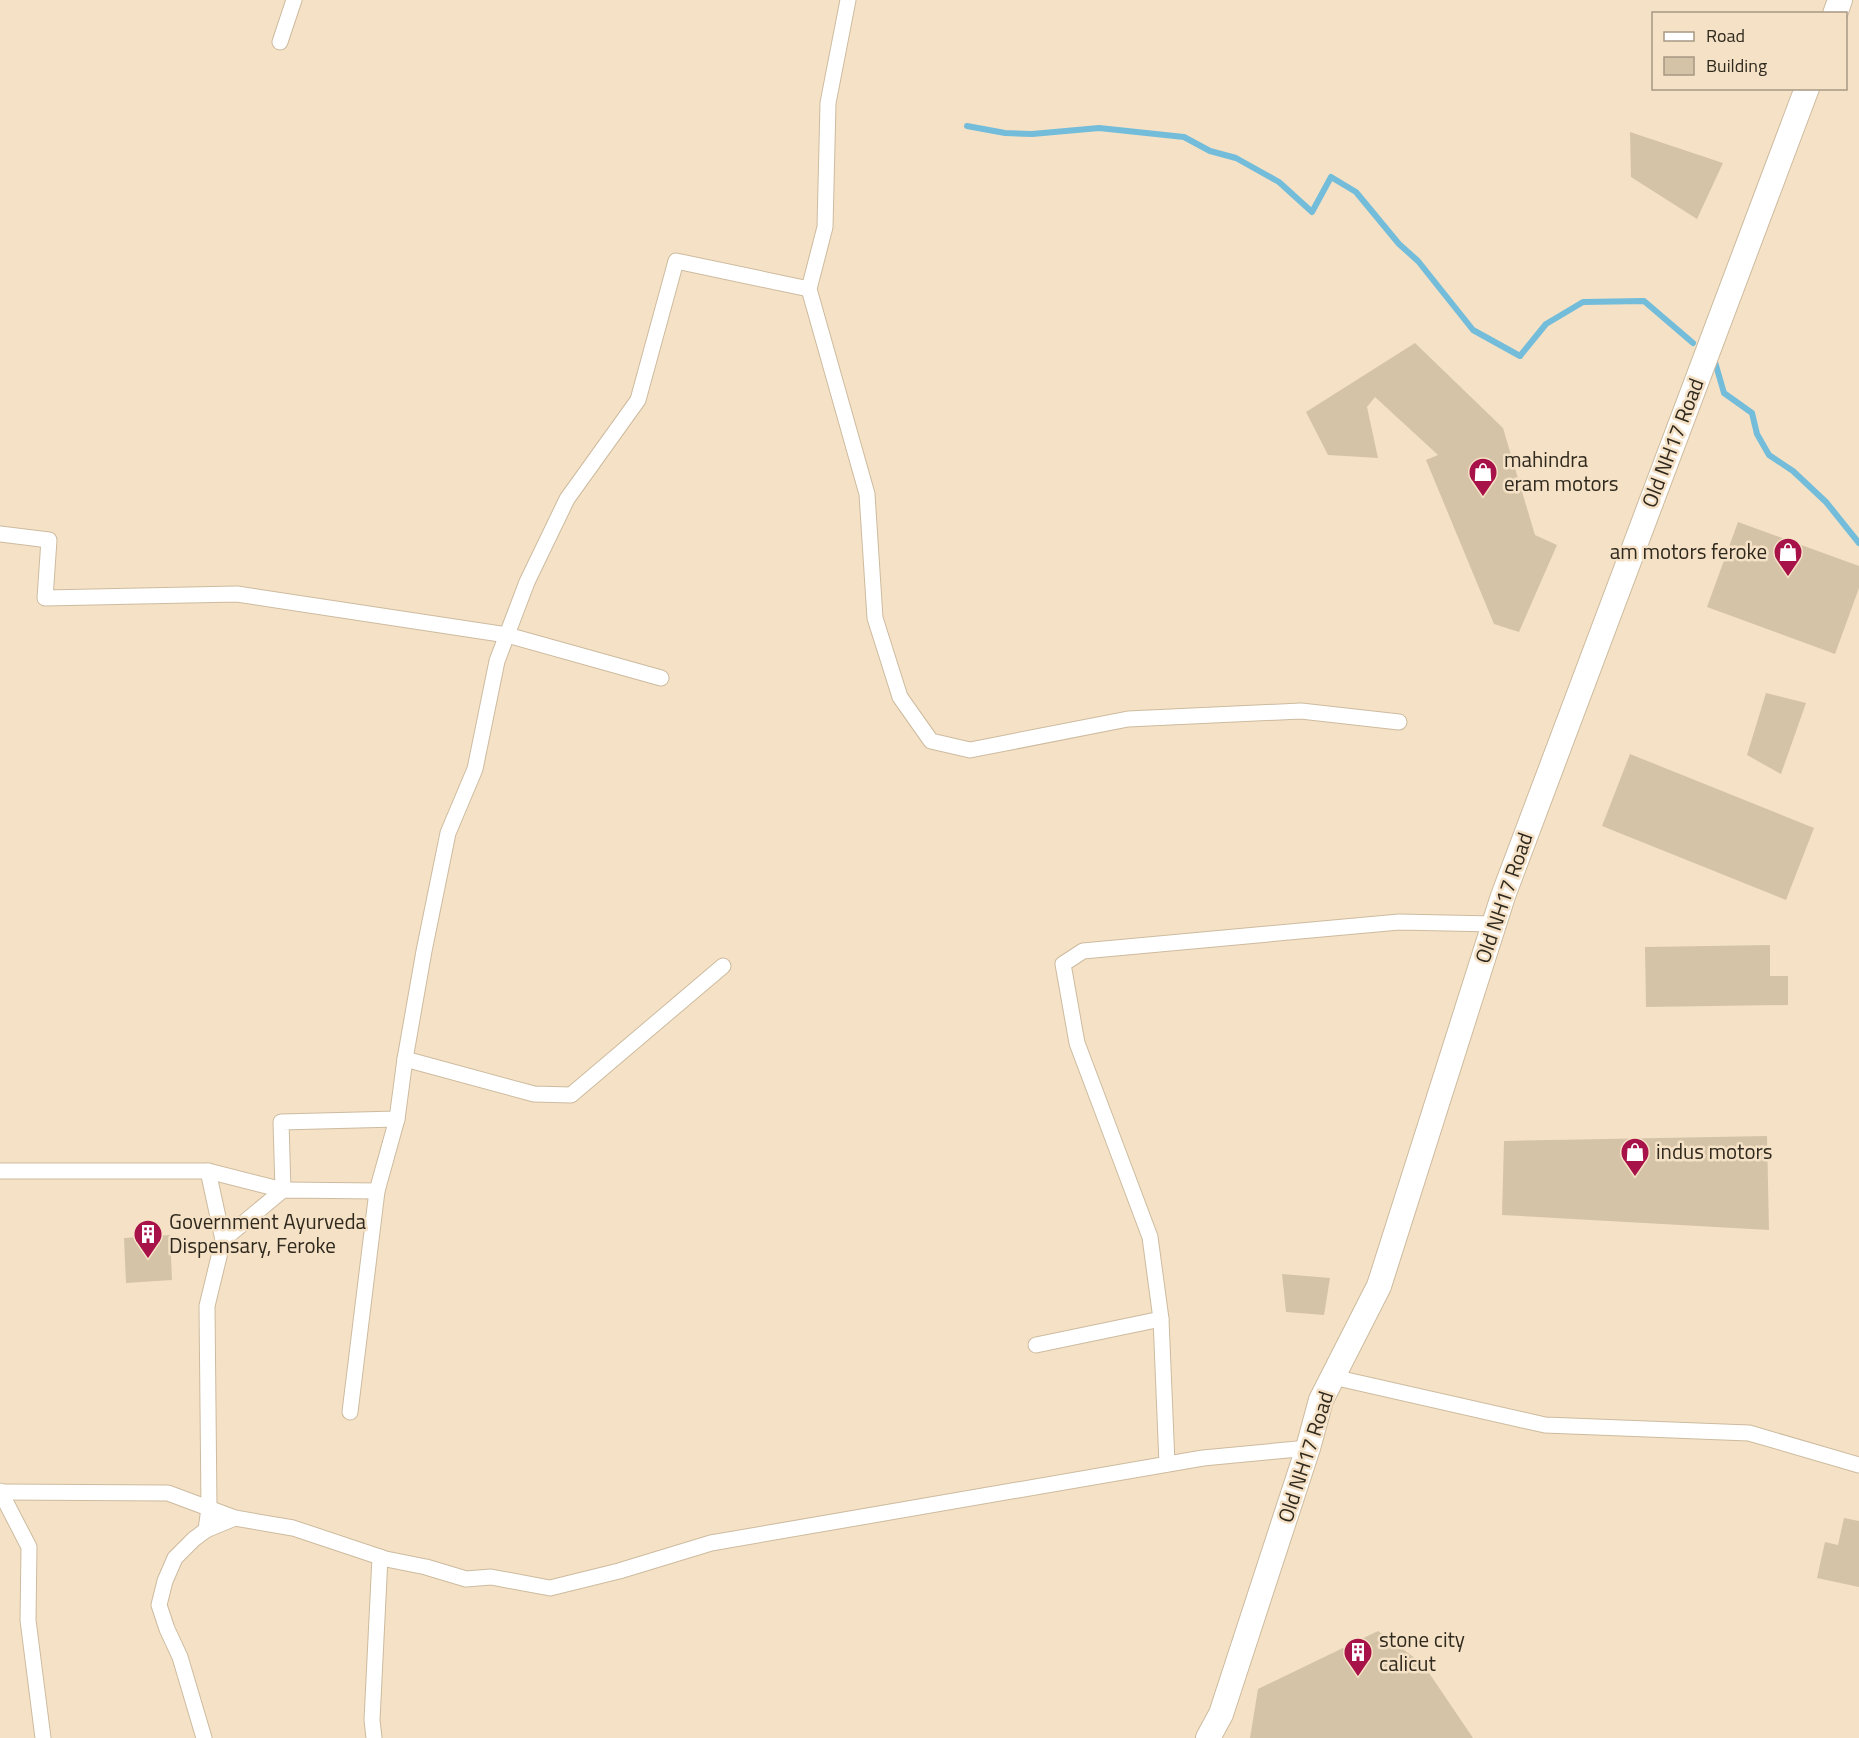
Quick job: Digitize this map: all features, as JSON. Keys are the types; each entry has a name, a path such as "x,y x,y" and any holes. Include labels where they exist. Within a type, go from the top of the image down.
{"main road":[{"name":"Old NH17 Road","path":"1208,1738 1221,1714 1308,1448 1321,1400 1379,1286 1503,896 1806,90"},
{"name":"Old NH17 Road","path":"1221,1714 1221,1738"}],"street":[{"path":"280,42 294,0"},
{"path":"848,0 828,103 825,226 809,289 867,494 875,618 900,697 931,741 970,750 1128,719 1300,711 1398,722"},
{"path":"350,1412 377,1191 397,1119 424,951 448,833 475,769 497,662 527,582 567,499 638,400 676,261 809,289"},
{"path":"0,534 49,540 45,597 237,594 507,635 661,678"},
{"path":"1167,1464 1161,1319 1150,1237 1077,1043 1063,964 1083,951 1399,922 1494,924"},
{"path":"405,1059 534,1094 571,1095 723,966"},
{"path":"283,1190 281,1122 397,1119"},
{"path":"0,1171 208,1171 283,1190 377,1191"},
{"path":"206,1530 209,1509 207,1306 223,1240 208,1171"},
{"path":"223,1240 283,1190"},
{"path":"1036,1345 1161,1319"},
{"path":"1333,1377 1545,1425 1749,1433 1859,1465"},
{"path":"42,1738 28,1620 29,1547 0,1492 168,1493 235,1518 293,1528 380,1557 466,1579 491,1577 550,1588 619,1571 711,1543 1203,1458 1308,1448"},
{"path":"204,1738 180,1657 159,1605 165,1581 175,1558 206,1530 235,1518"},
{"path":"374,1738 372,1720 380,1557"}],"building":[{"path":"1630,132 1723,163 1697,219 1631,177"},
{"name":"mahindra eram motors","path":"1415,343 1503,428 1535,535 1557,545 1519,632 1494,624 1426,460 1438,455 1375,397 1367,407 1378,458 1328,455 1306,412"},
{"name":"am motors feroke","path":"1738,522 1859,566 1859,588 1835,654 1707,607"},
{"path":"1766,693 1806,703 1781,774 1747,755"},
{"path":"1630,754 1814,828 1786,900 1602,826"},
{"path":"1770,945 1770,976 1788,976 1788,1005 1646,1007 1645,947"},
{"name":"indus motors","path":"1767,1136 1769,1230 1502,1215 1504,1141"},
{"name":"Government Ayurveda Dispensary, Feroke","path":"170,1235 172,1280 126,1283 124,1238"},
{"path":"1282,1274 1330,1278 1324,1315 1286,1312"},
{"path":"1844,1518 1859,1521 1859,1587 1817,1578 1825,1542 1838,1545"},
{"name":"stone city calicut","path":"1378,1631 1423,1664 1473,1738 1250,1738 1258,1689"}],"waterway":[{"path":"967,126 1005,133 1032,134 1099,128 1184,137 1210,151 1236,158 1279,182 1312,212 1331,177 1356,192 1399,244 1418,261 1473,330 1520,356 1546,324 1583,302 1644,301 1693,343"},
{"path":"1715,362 1724,393 1752,413 1757,434 1769,455 1793,471 1826,502 1859,543"}],"place":[{"name":"mahindra eram motors","path":"1483,498"},
{"name":"am motors feroke","path":"1788,578"},
{"name":"indus motors","path":"1635,1178"},
{"name":"Government Ayurveda Dispensary, Feroke","path":"148,1260"},
{"name":"stone city calicut","path":"1358,1678"}]}
